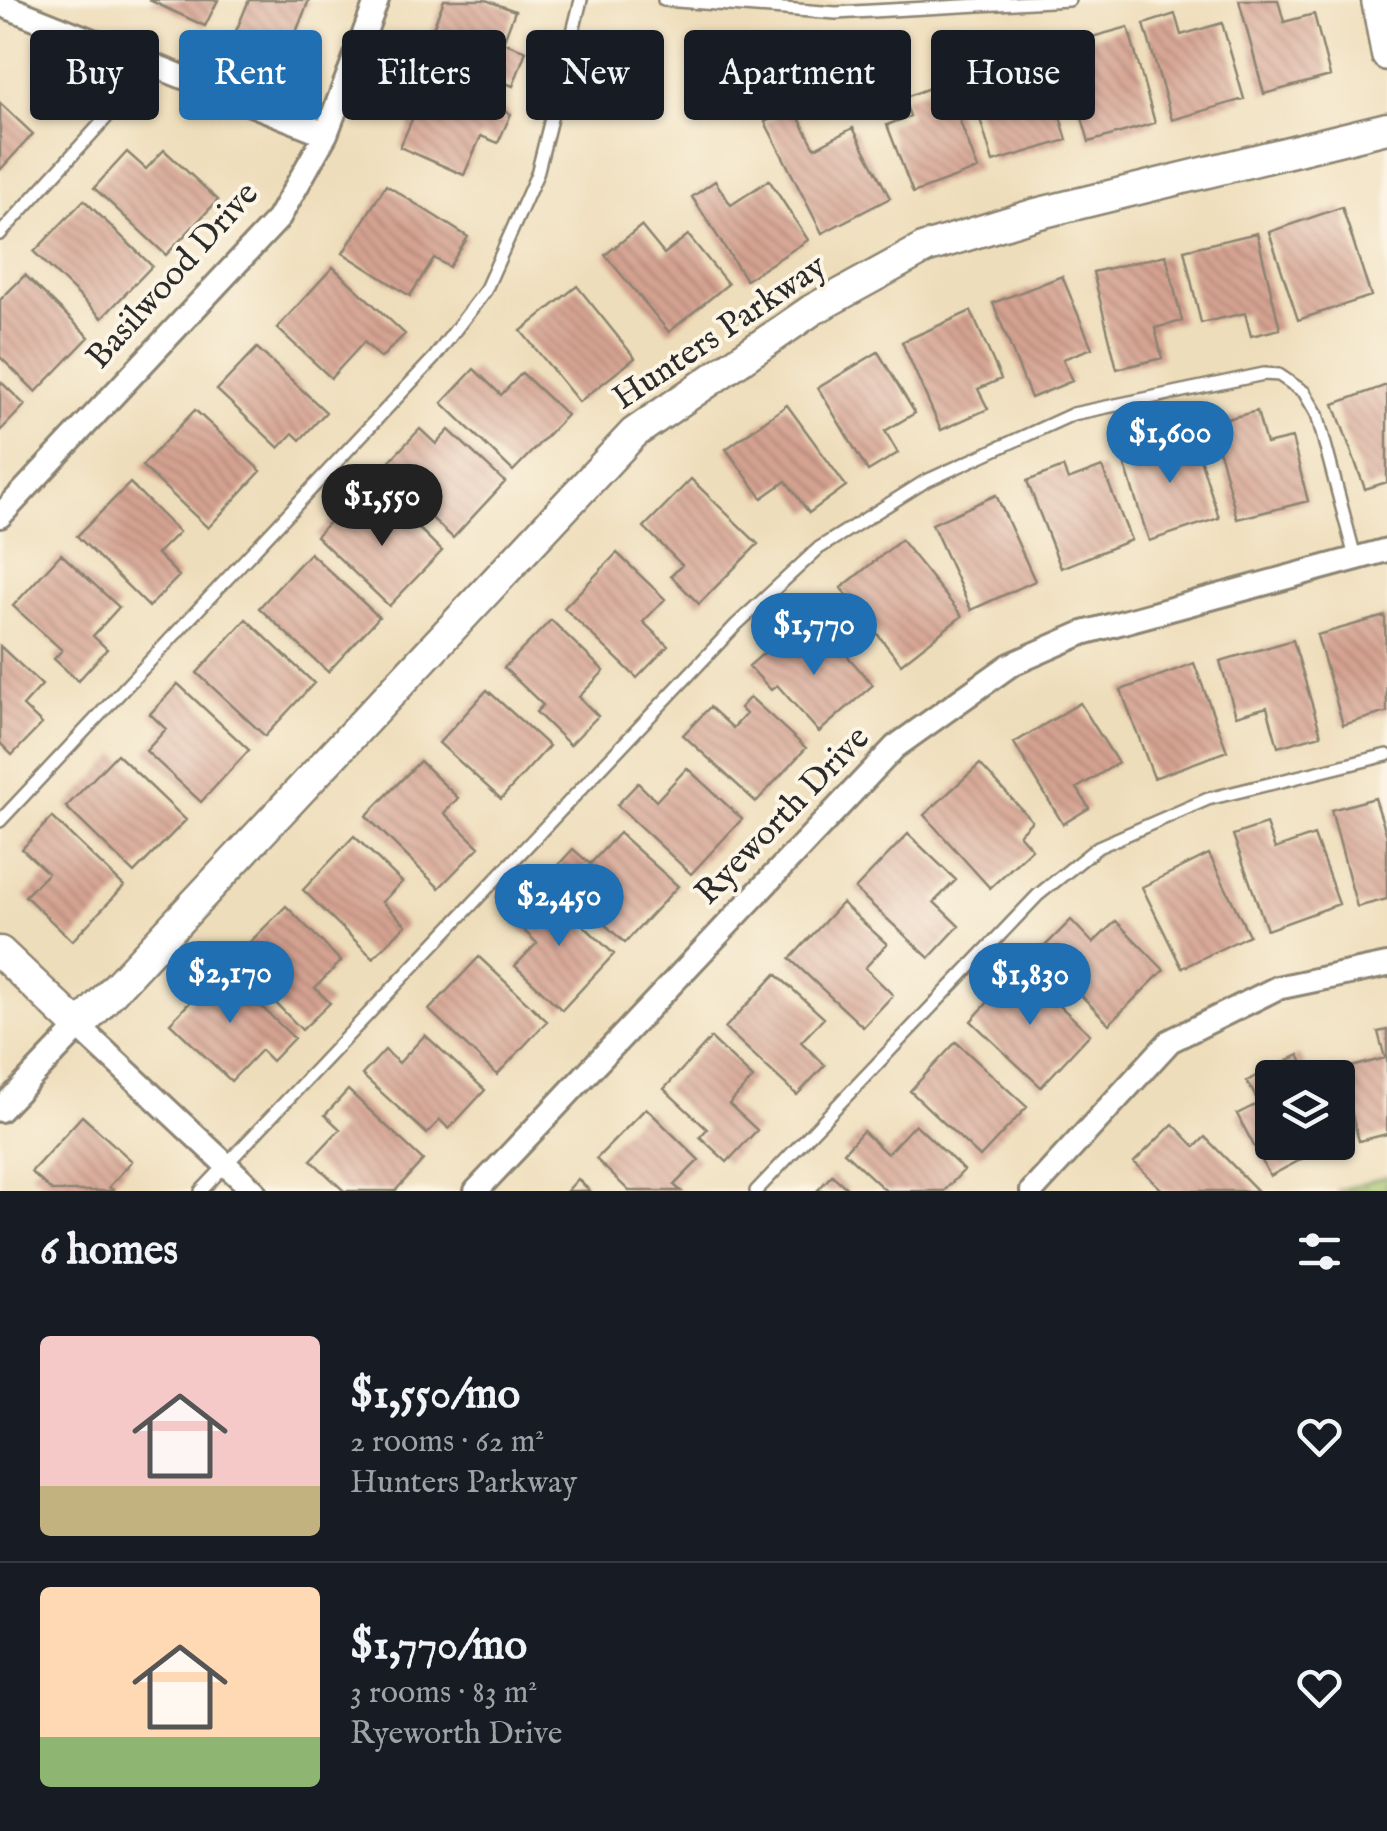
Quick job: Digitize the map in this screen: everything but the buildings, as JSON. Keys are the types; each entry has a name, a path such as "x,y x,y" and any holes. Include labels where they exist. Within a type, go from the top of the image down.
{"street":[{"name":"Basilwood Drive","path":"0,516 278,218 326,134 377,0"},
{"path":"1377,0 1387,56"},
{"path":"0,4 65,30"},
{"path":"159,67 326,134"},
{"name":"Hunters Parkway","path":"0,1110 634,432 812,310 924,248 1036,214 1387,128"},
{"name":"Ryeworth Drive","path":"476,1191 895,747 1010,665 1083,633 1387,550"},
{"path":"0,952 254,1191"},
{"path":"1032,1191 1170,1042 1277,988 1387,965"}],"lane":[{"path":"0,821 434,358 485,291 537,174 581,0"},
{"path":"664,0 836,12 1070,0"},
{"path":"0,234 104,120"},
{"path":"201,1191 736,626 819,548 924,482 1073,414 1218,380 1279,376 1304,392 1316,414 1355,558"},
{"path":"756,1191 1038,894 1098,847 1208,799 1387,754"}],"green space":[{"path":"1387,1176 1387,1191 1336,1191"}]}
